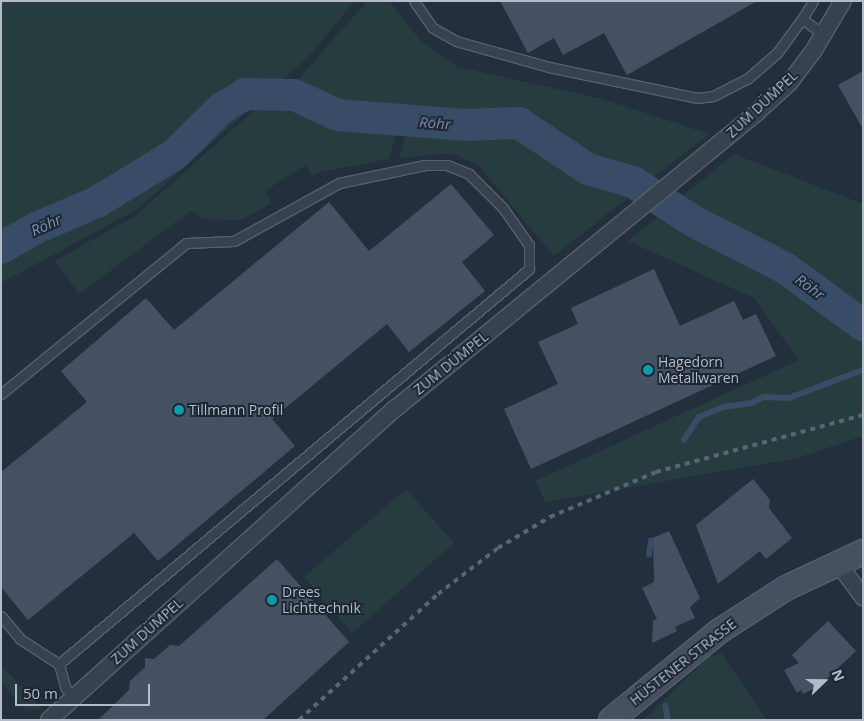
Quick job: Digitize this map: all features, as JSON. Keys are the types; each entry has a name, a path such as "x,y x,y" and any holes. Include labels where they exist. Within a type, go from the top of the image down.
{"main road":[{"name":"HÜSTENER STRASSE","path":"611,720 718,632 786,588 837,562 863,552"}],"street":[{"name":"ZUM DÜMPEL","path":"49,720 396,408 688,171 790,82 825,35 844,1"},
{"path":"837,562 863,597"}],"lane":[{"path":"414,1 433,28 456,41 549,67 697,98 713,96 747,79 777,53 813,1"},
{"path":"802,19 825,35"},
{"path":"1,394 186,244 234,242 339,183 425,164 447,165 469,174 503,208 529,245 528,268 59,664"},
{"path":"1,616 20,640 59,664 65,687 73,698"}],"green space":[{"path":"1,1 355,1 309,56 138,209 1,283"},
{"path":"367,1 389,1 420,40 458,67 603,99 709,134 554,256 478,165 451,153 399,158 408,126 280,100"},
{"path":"260,105 395,135 389,159 320,172 312,176 306,165 266,190 271,203 242,220 202,219 192,210 79,294 55,261 135,216"},
{"path":"734,154 863,204 863,436 797,458 546,502 535,481 799,360 754,298 628,241"},
{"path":"406,489 454,543 352,633 304,577"},
{"path":"722,654 767,720 643,720 709,656"},
{"path":"1,665 42,709 27,711 1,683"}],"building":[{"path":"500,1 757,1 627,75 604,33 563,55 554,38 528,53"},
{"path":"863,71 863,129 838,85"},
{"name":"Tillmann Profil","path":"451,184 494,235 462,262 485,291 409,352 387,324 272,419 295,446 158,561 134,533 28,620 1,587 1,472 87,402 61,371 146,298 174,330 329,202 369,251"},
{"name":"Hagedorn Metallwaren","path":"654,269 680,326 734,301 743,320 756,314 776,356 531,469 504,409 558,384 538,342 578,324 571,308"},
{"path":"753,479 770,500 769,508 792,538 766,559 760,551 718,584 696,525"},
{"path":"669,531 700,598 690,607 695,618 675,627 677,631 652,643 653,621 657,619 642,588 654,582 653,538"},
{"name":"Drees Lichttechnik","path":"277,559 349,642 263,720 98,720 129,690 130,681 145,667 145,658 154,659 170,645 179,646"},
{"path":"828,621 856,651 819,686 803,694 801,690 797,693 784,670 799,663 792,655"}],"waterway":[{"name":"Röhr","path":"1,248 36,228 97,202 174,155 222,108 245,94 294,95 338,115 464,125 519,123 588,169 633,182 693,221 785,268 863,325"},
{"path":"684,440 699,417 724,407 751,403 764,397 789,398 863,370"},
{"path":"649,555 651,541"},
{"path":"666,706 668,720"}],"railway":[{"path":"299,720 438,594 498,548 550,517 656,472 863,415"}],"place":[{"name":"Hagedorn Metallwaren","path":"648,370"},
{"name":"Tillmann Profil","path":"179,410"},
{"name":"Drees Lichttechnik","path":"272,600"}]}
